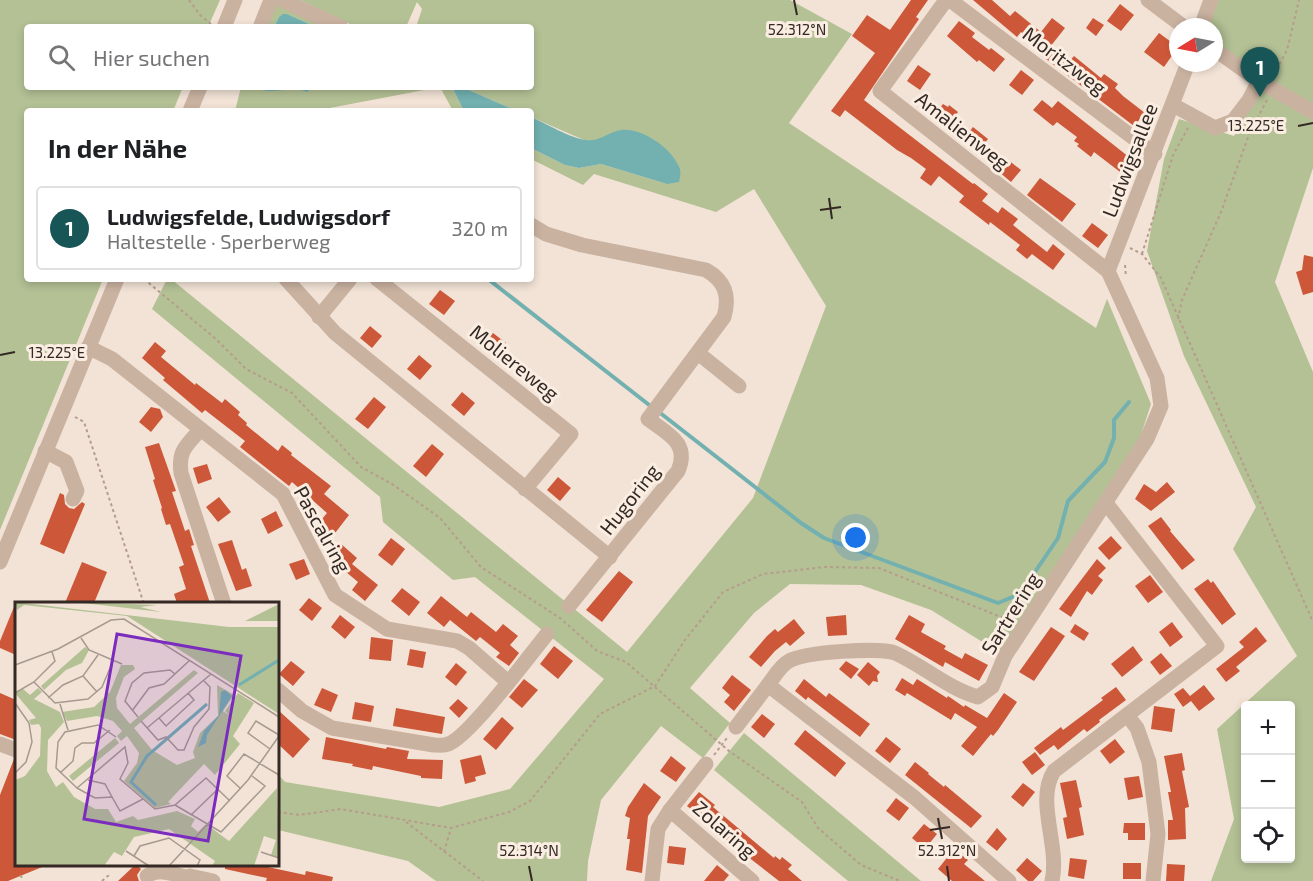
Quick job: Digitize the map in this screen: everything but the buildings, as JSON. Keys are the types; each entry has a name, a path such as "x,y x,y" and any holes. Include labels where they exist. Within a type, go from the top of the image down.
{"street":[{"path":"219,24 235,0"},
{"path":"262,24 271,0"},
{"path":"282,0 334,24"},
{"name":"Moritzweg","path":"948,0 1155,154"},
{"name":"Amalienweg","path":"948,0 880,92 1108,271"},
{"path":"1148,0 1172,18"},
{"path":"1204,18 1211,0"},
{"path":"1223,56 1265,89 1313,112"},
{"name":"Ludwigsallee","path":"1108,271 1185,72"},
{"path":"1173,105 1215,128 1233,121 1249,100 1265,89"},
{"path":"191,108 199,90"},
{"name":"Hugoring","path":"288,282 335,333 610,557 681,465 682,450 674,439 648,419 724,316 728,305 727,293 716,276 706,270 582,245 546,234 534,227"},
{"name":"Sartrering","path":"736,727 780,669 789,661 842,651 894,652 961,692 978,697 992,687 1005,656 1148,439 1161,406 1157,378 1108,271"},
{"path":"0,562 116,282"},
{"path":"319,317 348,282"},
{"name":"Moliereweg","path":"381,282 571,434 525,489"},
{"name":"Pascalring","path":"88,346 112,359 283,494 335,595 387,629 457,641 469,648 508,682"},
{"path":"698,353 739,386"},
{"path":"200,430 182,451 179,461 224,602"},
{"path":"45,451 66,462 77,491 74,499"},
{"path":"1052,881 1054,850 1046,793 1048,780 1054,771 1217,646 1106,503"},
{"path":"565,612 610,557"},
{"path":"279,691 302,711 332,728 434,745 448,744 463,734 547,634"},
{"path":"768,685 915,798 1009,881"},
{"path":"1127,716 1137,728 1149,762 1158,834 1153,881"},
{"path":"0,744 15,750"},
{"name":"Zolaring","path":"652,881 658,829 706,764"},
{"name":"Zolaring","path":"670,810 752,881"},
{"path":"147,876 159,871 213,881"}],"path":[{"path":"189,0 200,15 215,24"},
{"path":"1178,319 1182,300 1221,212 1265,89 1287,50 1299,0"},
{"path":"1142,254 1173,155 1194,117"},
{"path":"1128,255 1130,248 1142,254 1161,278 1313,622"},
{"path":"1125,262 1126,285"},
{"path":"148,282 218,340 246,369 292,393 361,467 392,484 440,518 481,567 565,612 597,651 626,662 747,765 802,802 818,828 861,865 900,881"},
{"path":"62,411 84,422 144,602"},
{"path":"279,812 299,815 341,809 451,828 509,812 530,801 600,714 655,686 685,640 723,592 764,574 825,567 879,568 1014,622 1023,629"},
{"path":"706,764 736,727"},
{"path":"404,820 483,881"},
{"path":"444,852 451,828"},
{"path":"21,875 22,881"},
{"path":"102,881 109,875"}],"green space":[{"path":"0,0 220,0 209,24 24,24 24,90 182,90 174,108 24,108 24,282 102,282 0,530"},
{"path":"275,0 326,24 309,24 287,14 279,17 276,24 264,24"},
{"path":"300,0 790,0 852,34 789,123 1096,328 1107,299 1151,404 1138,444 1005,656 931,610 861,585 790,584 754,613 690,688 730,723 703,758 661,726 601,800 588,861 587,881 436,881 408,861 279,830 279,775 285,782 439,807 510,789 604,679 475,577 453,580 383,522 380,497 152,309 166,282 175,282 627,652 753,498 826,306 754,189 716,212 594,174 583,185 534,160 534,150 565,165 579,168 601,164 667,184 594,141 584,140 534,118 534,108 510,108 469,90 534,90 534,24 417,24 422,9 417,2 407,24 350,24"},
{"path":"1217,0 1313,0 1313,168 1275,282 1313,372 1313,881 1211,881 1234,819 1217,729 1241,707 1241,863 1295,863 1295,701 1248,701 1297,656 1233,549 1256,507 1184,356 1147,251 1164,159 1179,119 1234,136 1266,80 1223,53 1223,18 1208,18"},
{"path":"240,90 424,90 330,108 236,108"},
{"path":"442,90 454,90 462,108 451,108"},
{"path":"744,733 921,881 848,881 714,770"}],"water":[{"path":"287,14 309,24 276,24 279,17"},
{"path":"454,90 469,90 510,108 462,108"},
{"path":"534,118 566,134 586,140 595,140 621,130 638,132 656,141 671,154 676,161 680,176 679,182 667,184 601,164 579,168 565,165 534,150"}],"waterway":[{"path":"492,282 653,408"},
{"path":"659,412 801,523 824,538 998,603 1020,594 1058,538 1068,501 1105,462 1114,438 1114,420 1129,402"}],"place":[{"name":"Ludwigsfelde, Ludwigsdorf","path":"1260,97"}]}
